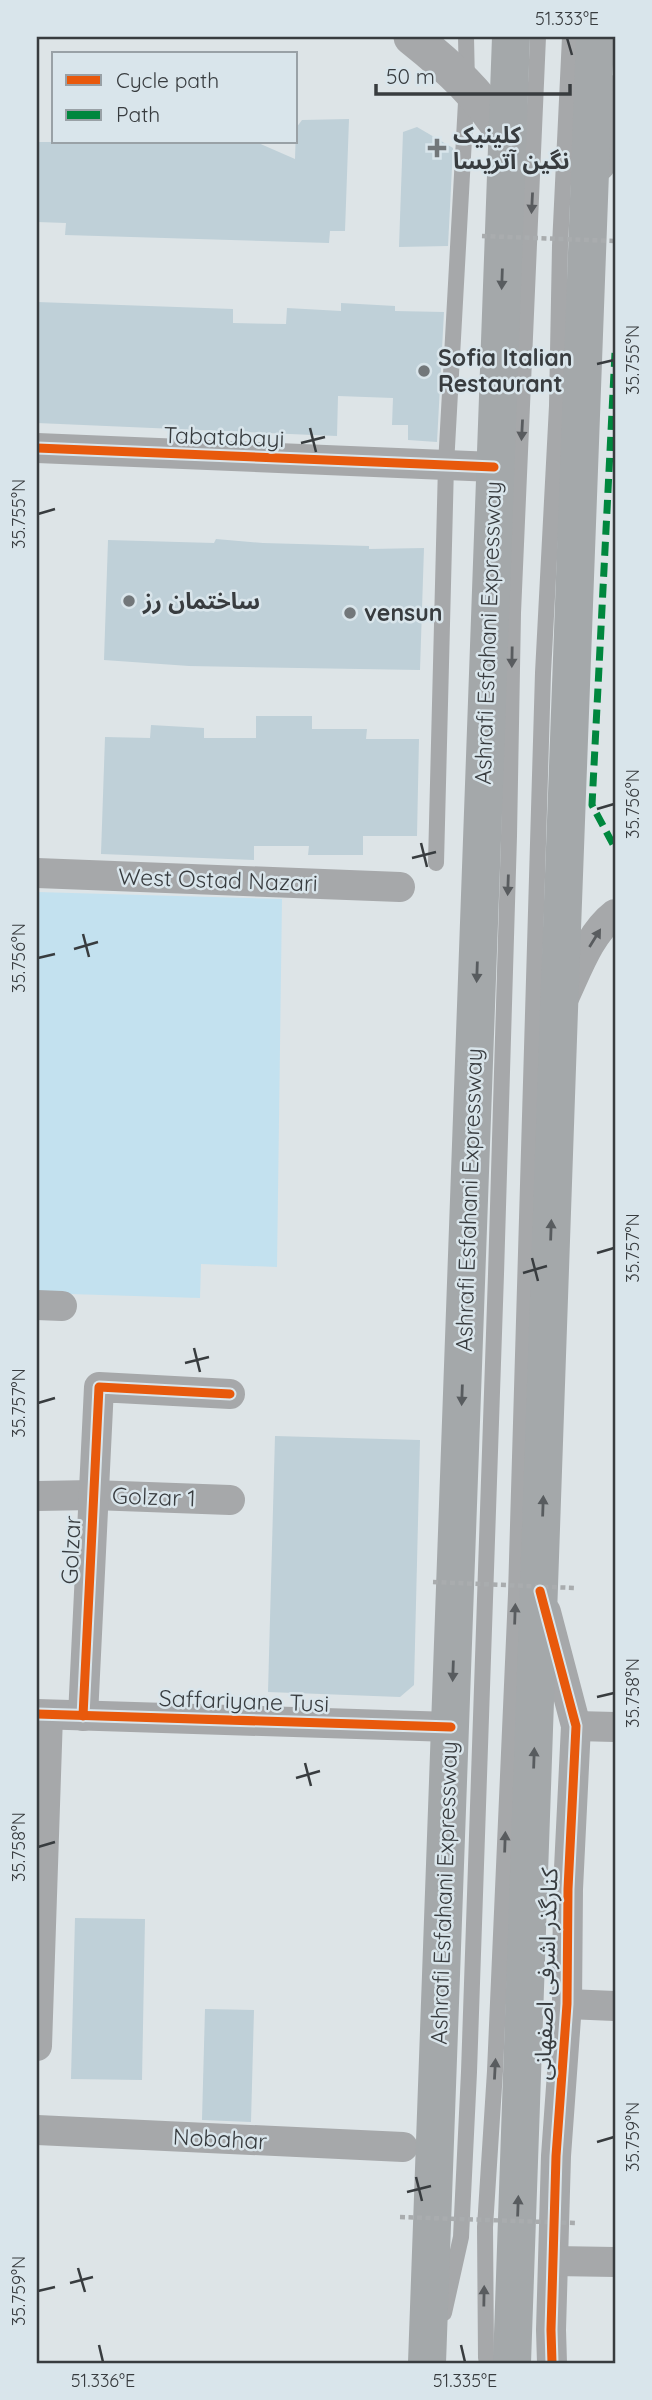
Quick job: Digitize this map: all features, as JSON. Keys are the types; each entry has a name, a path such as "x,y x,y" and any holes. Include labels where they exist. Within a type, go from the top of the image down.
{"highway":[{"name":"Ashrafi Esfahani Expressway","path":"427,2363 511,37"},
{"path":"512,2363 557,1589 559,1010 595,37"}],"main road":[{"path":"589,192 615,94"},
{"path":"513,2323 527,2363"},
{"path":"414,2363 428,2326"}],"street":[{"path":"412,37 453,69 492,114 507,138"},
{"name":"Tabatabayi","path":"37,448 494,467"},
{"name":"West Ostad Nazari","path":"37,873 400,887"},
{"path":"559,1010 585,953 605,922 615,914"},
{"name":"Golzar","path":"83,1716 99,1387 230,1394"},
{"name":"Golzar 1","path":"37,1496 93,1495 230,1500"},
{"name":"کنارگذر اشرفی اصفهانی","path":"552,2363 556,2156 567,2004 568,1889 576,1726 557,1589"},
{"path":"37,2046 42,1714"},
{"name":"Saffariyane Tusi","path":"42,1714 451,1727"},
{"path":"576,1726 615,1727"},
{"path":"567,2004 615,2006"},
{"name":"Nobahar","path":"37,2130 403,2147"},
{"path":"554,2261 615,2262"}],"lane":[{"path":"436,863 446,465 467,85 466,37"},
{"path":"433,2363 461,2236 468,2099 497,1247 513,613 538,37"},
{"path":"490,2363 486,2358 484,2315 485,2227 496,2057 514,1621 543,673 557,406 560,246 570,37"}],"path":[{"path":"482,236 614,241"},
{"path":"433,1582 557,1589"},
{"path":"400,2217 575,2222"}],"shaded area":[{"path":"37,892 282,899 277,1267 201,1264 200,1298 37,1293"}],"building":[{"path":"349,119 345,231 330,231 329,243 65,235 66,223 37,222 37,142 261,144 295,159 298,125 302,120"},
{"path":"417,127 453,148 448,246 399,247 403,132"},
{"path":"37,302 233,309 233,323 286,324 287,308 341,311 341,303 395,306 395,311 444,312 437,442 408,440 408,425 392,425 393,398 338,396 337,436 37,423"},
{"path":"216,539 369,546 369,549 424,548 420,670 189,666 104,660 108,540 214,543"},
{"path":"256,716 312,716 312,729 367,729 366,739 419,739 417,836 363,836 363,855 308,855 309,846 254,846 254,860 101,854 105,737 150,738 151,725 204,728 204,738 256,738"},
{"path":"275,1436 420,1440 414,1685 400,1697 268,1692"},
{"path":"75,1918 145,1919 142,2080 71,2079"},
{"path":"205,2009 254,2010 251,2122 202,2120"}],"marked path":[{"path":"615,353 592,805 615,848"}],"cycle path":[{"path":"37,448 494,467"},
{"path":"83,1716 99,1387 230,1394"},
{"path":"540,1591 576,1726 568,1889 567,2004 556,2156 552,2363"},
{"path":"37,1714 451,1727"}],"place":[{"name":"کلینیک نگین آتریسا","path":"437,148"},
{"name":"Sofia Italian Restaurant","path":"424,371"},
{"name":"ساختمان رز","path":"129,601"},
{"name":"vensun","path":"350,613"}]}
